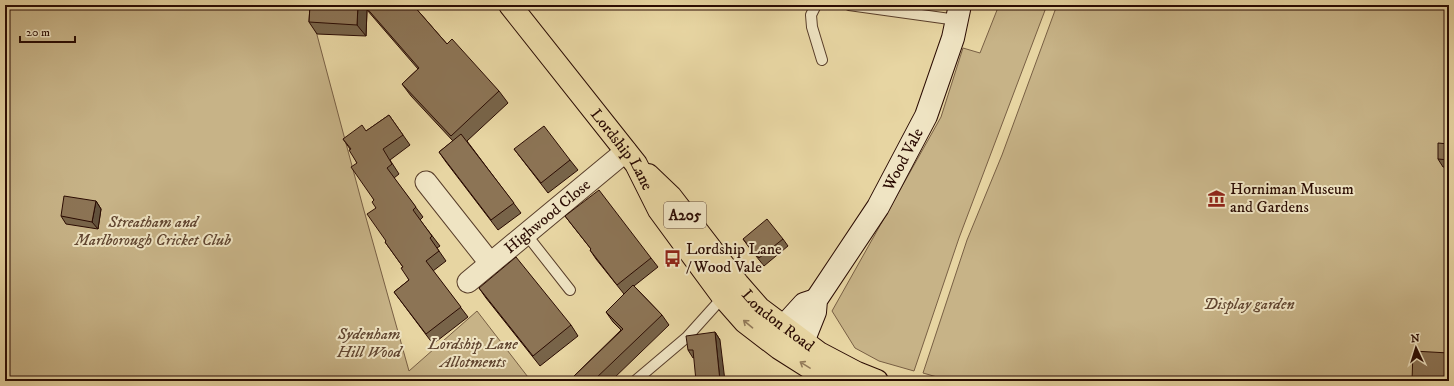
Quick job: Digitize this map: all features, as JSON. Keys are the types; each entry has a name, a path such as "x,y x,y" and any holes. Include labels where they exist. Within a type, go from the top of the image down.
{"highway":[{"name":"Lordship Lane","path":"510,5 631,157 660,210 723,298 745,322 779,348"},
{"name":"London Road","path":"631,157 671,197 738,284 759,308 803,342 819,352 857,373 878,381"},
{"name":"London Road","path":"779,348 831,381"}],"street":[{"name":"Wood Vale","path":"803,342 814,312 816,300 878,207 926,116 953,38 958,13"},
{"name":"Highwood Close","path":"468,282 526,234 631,157"},
{"path":"426,182 490,263"},
{"name":"Wood Vale","path":"784,326 804,304 816,300"}],"lane":[{"path":"816,5 811,15 812,27 822,60"},
{"path":"849,5 958,13"},
{"path":"526,234 570,290"},
{"path":"635,381 687,337 723,298"}],"green space":[{"name":"Streatham and Marlborough Cricket Club","path":"5,5 309,5 409,371 477,311 531,381 5,381"},
{"path":"999,5 1047,5 959,238 914,371 879,361 855,348 832,311 941,117 963,48 980,53"},
{"name":"Horniman Museum and Gardens","path":"1057,5 1449,5 1449,381 951,381 923,373 967,240 1002,155"}],"building":[{"path":"310,5 358,5 357,25 309,22"},
{"path":"364,5 413,5 447,44 452,39 499,91 451,136 402,84 419,68"},
{"path":"389,115 403,135 383,149 392,164 387,168 416,207 413,210 432,236 430,238 439,251 426,261 461,307 426,334 394,292 409,280 401,268 403,267 367,214 376,208 372,202 374,200 351,167 357,163 349,150 351,149 343,139 362,125 366,131"},
{"path":"544,126 570,160 541,183 514,149"},
{"path":"461,134 514,203 491,220 439,152"},
{"path":"1438,143 1449,144 1449,160 1438,159"},
{"path":"599,190 651,258 617,285 565,216"},
{"path":"64,196 96,201 92,222 61,216"},
{"path":"767,219 783,239 759,258 743,239"},
{"path":"516,257 571,325 533,356 479,288"},
{"path":"633,285 662,315 593,381 574,381 572,378 623,329 606,312"},
{"path":"715,332 720,381 696,381 693,350 688,350 686,336"},
{"path":"1413,351 1449,353 1449,381 1412,381"}],"place":[{"name":"Horniman Museum and Gardens","path":"1217,198"},
{"name":"Lordship Lane / Wood Vale","path":"673,258"}],"park label":[{"name":"Display garden","path":"1249,304"},
{"name":"Sydenham Hill Wood","path":"369,343"},
{"name":"Lordship Lane Allotments","path":"473,353"}]}
